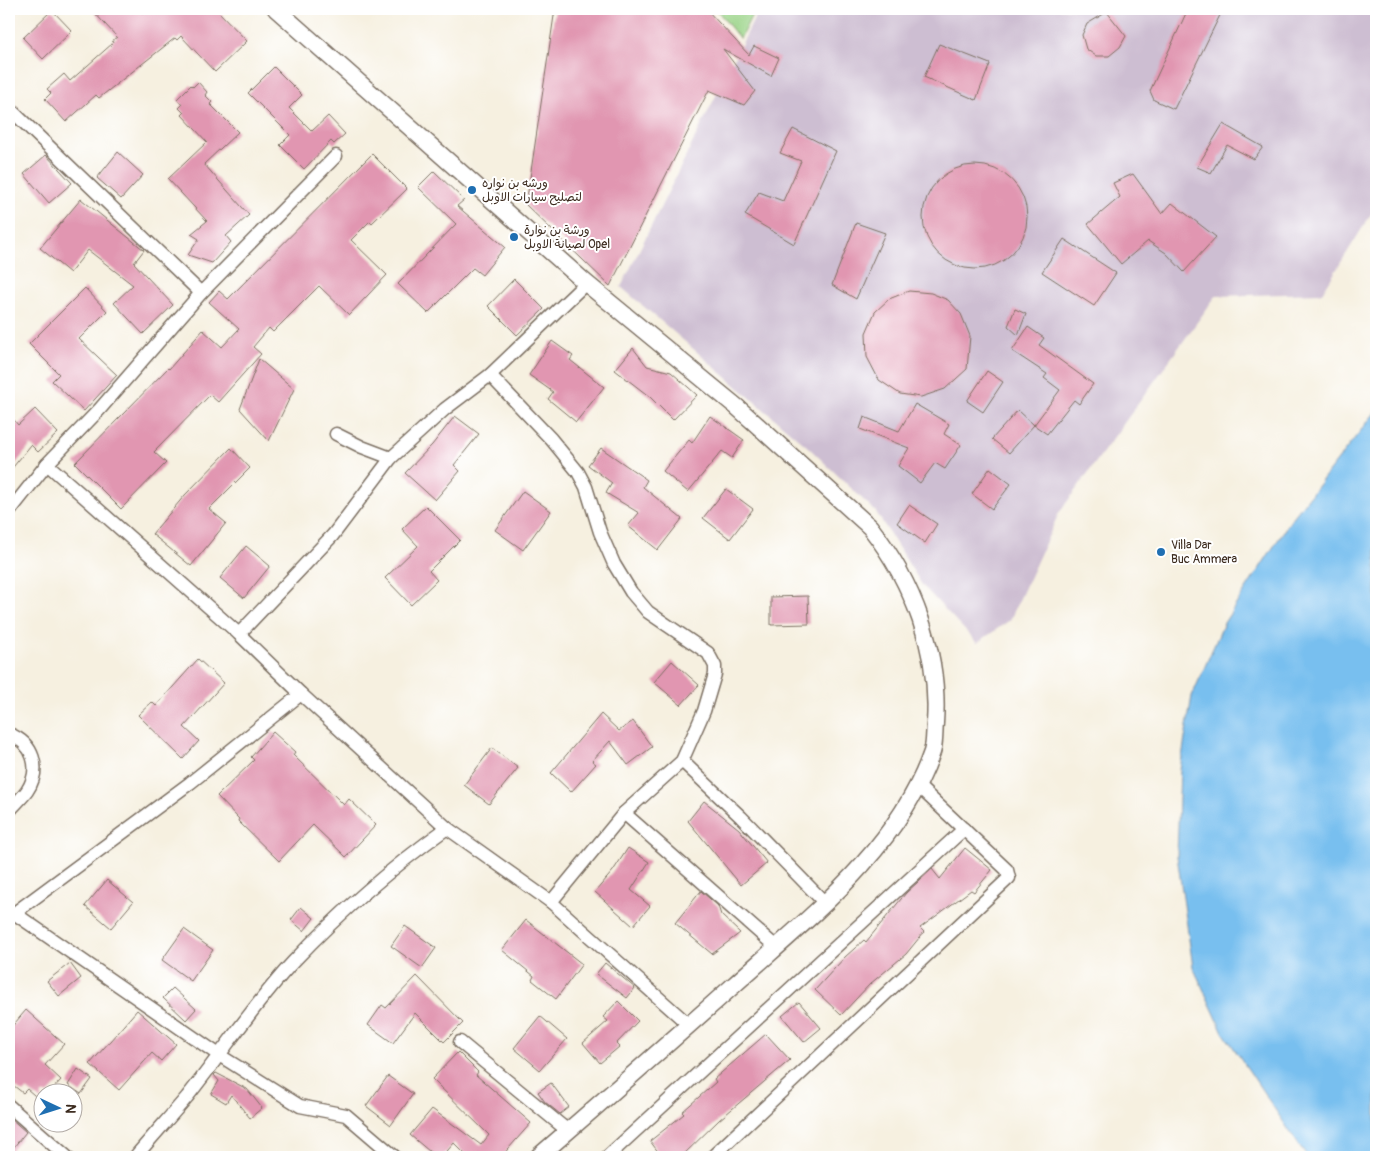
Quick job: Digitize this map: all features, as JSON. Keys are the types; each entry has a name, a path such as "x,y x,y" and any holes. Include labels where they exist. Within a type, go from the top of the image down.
{"street":[{"path":"276,9 586,284 737,406 870,527 885,546 913,603 929,645 935,690 933,750 917,785 878,846 825,903 538,1157"},
{"path":"9,108 201,293"},
{"path":"9,512 47,464 99,410 201,293 336,156"},
{"path":"239,634 333,535 391,458 445,409 490,375 586,284"},
{"path":"490,375 551,439 578,472 586,487 600,532 614,564 631,592 648,612 702,648 713,659 715,674 704,711 682,761 624,813 551,902"},
{"path":"336,434 362,447 391,458"},
{"path":"47,464 239,634 301,694 447,828 551,902 689,1025"},
{"path":"301,694 190,783 12,915 218,1055 300,1106 346,1115 395,1157"},
{"path":"9,734 21,739 31,750 34,762 33,779 27,791 9,811"},
{"path":"682,761 741,817 825,903"},
{"path":"712,1157 1006,883 1010,874 1007,870 917,785"},
{"path":"624,813 776,947"},
{"path":"135,1157 292,963 346,909 399,862 447,828"},
{"path":"607,1157 964,829"},
{"path":"460,1042 568,1131"},
{"path":"9,1106 67,1157"}],"shaded area":[{"path":"759,9 1376,9 1376,206 1322,293 1216,296 1059,513 1010,620 977,643 922,585 876,512 809,448 621,287"}],"green space":[{"path":"716,9 755,9 740,39"}],"water":[{"path":"1376,411 1376,1157 1307,1157 1223,1032 1193,967 1177,856 1180,769 1192,696 1224,623 1291,520"}],"building":[{"path":"91,9 138,9 142,13 149,9 216,9 247,41 215,72 181,36 177,40 175,38 99,98 96,95 66,122 45,99 51,93 47,89 64,74 70,81 113,43 112,41 117,37"},
{"path":"555,9 706,9 749,55 754,46 779,58 771,76 723,49 755,91 744,105 709,90 610,286 526,205"},
{"path":"1188,9 1223,9 1174,109 1154,100 1150,91"},
{"path":"52,10 72,31 43,59 23,38"},
{"path":"1107,12 1126,36 1120,47 1109,56 1096,56 1086,49 1082,35 1087,24"},
{"path":"939,44 990,64 976,100 924,77"},
{"path":"274,67 302,95 289,108 312,131 328,116 345,134 334,144 331,141 304,169 280,145 290,135 248,93"},
{"path":"198,82 207,92 205,95 212,102 210,104 238,132 204,164 249,215 226,236 231,242 212,263 188,255 199,239 191,234 207,221 168,179 207,142 182,115 184,113 179,108 182,105 177,99 191,85 193,87"},
{"path":"1223,124 1263,147 1254,159 1227,145 1211,173 1197,167"},
{"path":"793,129 836,151 794,244 745,215 759,192 783,201 801,161 780,153"},
{"path":"118,152 143,175 121,199 97,178"},
{"path":"372,154 407,189 372,223 370,221 351,240 387,275 349,315 319,286 273,332 269,328 253,347 261,354 218,402 210,395 154,452 166,463 121,509 75,463 169,369 203,330 222,347 239,329 209,302 219,291 228,299"},
{"path":"46,155 72,183 49,203 24,174"},
{"path":"975,165 995,169 1012,180 1023,197 1027,217 1023,237 1012,254 995,265 975,269 955,265 938,254 927,237 923,217 927,197 938,180 955,169"},
{"path":"434,171 464,200 457,206 505,247 482,275 473,268 428,313 398,284 456,224 418,187"},
{"path":"1133,174 1162,214 1172,203 1216,237 1184,272 1166,253 1148,241 1121,264 1088,224 1120,197 1113,183"},
{"path":"81,199 144,250 134,263 173,305 143,334 114,303 133,285 88,250 70,273 40,248"},
{"path":"856,223 885,233 856,299 832,285"},
{"path":"1064,239 1116,273 1094,306 1042,272"},
{"path":"514,279 544,309 517,335 488,306"},
{"path":"85,288 107,311 79,339 117,375 84,411 52,381 59,374 29,344"},
{"path":"909,291 931,293 948,300 961,314 970,336 967,369 945,389 921,397 900,394 879,380 867,357 866,333 875,312 889,299"},
{"path":"1015,309 1026,314 1018,335 1008,326"},
{"path":"1028,327 1044,338 1039,345 1093,384 1079,404 1074,400 1047,434 1034,425 1060,390 1044,378 1047,374 1012,351"},
{"path":"552,341 573,356 570,360 604,387 576,422 548,399 553,392 529,375"},
{"path":"633,348 647,366 671,372 697,395 673,420 650,397 615,370"},
{"path":"259,359 294,389 269,441 240,409"},
{"path":"987,371 1003,382 983,412 967,401"},
{"path":"915,404 949,424 944,434 961,445 945,469 935,463 920,483 898,466 909,448 860,429 864,417 899,431"},
{"path":"35,409 58,433 38,452 31,445 9,472 9,414 18,425"},
{"path":"1018,410 1034,425 1009,453 992,439"},
{"path":"455,416 479,434 454,465 460,471 435,500 405,473 432,445"},
{"path":"710,416 744,440 732,458 722,451 688,492 663,471 689,440 692,443"},
{"path":"231,448 250,468 209,509 226,523 191,566 152,534 185,495"},
{"path":"601,448 647,480 643,487 682,519 658,550 628,526 639,513 606,493 612,483 588,465"},
{"path":"990,468 1011,484 992,509 972,494"},
{"path":"726,489 753,509 730,539 703,518"},
{"path":"523,491 551,511 523,550 495,530"},
{"path":"909,505 937,524 925,543 897,523"},
{"path":"426,506 460,540 429,571 437,580 411,605 385,578 418,546 402,529"},
{"path":"246,546 270,566 244,598 220,578"},
{"path":"808,596 809,624 771,625 771,597"},
{"path":"198,659 224,683 184,727 199,741 183,759 138,715 152,702 156,706"},
{"path":"672,661 699,685 681,705 654,682"},
{"path":"601,714 619,731 633,721 652,747 628,765 610,741 592,761 596,764 571,792 551,773"},
{"path":"273,732 295,752 293,755 344,805 349,799 376,825 346,857 313,825 279,861 238,821 239,819 217,796 254,760 251,757"},
{"path":"492,748 518,768 489,804 464,785"},
{"path":"704,801 739,829 767,863 741,885 688,821"},
{"path":"628,848 649,862 631,890 650,906 633,926 595,892 613,871"},
{"path":"965,848 992,870 974,892 971,890 920,928 924,932 906,954 870,984 841,1015 815,990 845,957 864,940 866,942 906,893 932,869 940,879"},
{"path":"107,880 133,902 111,928 85,906"},
{"path":"701,891 718,906 721,915 740,933 712,954 675,923"},
{"path":"301,907 314,918 304,931 291,920"},
{"path":"526,920 582,964 556,999 532,980 534,976 502,950"},
{"path":"405,926 436,948 422,968 391,946"},
{"path":"184,929 213,950 191,981 162,960"},
{"path":"70,963 81,978 59,996 47,981"},
{"path":"605,963 635,988 627,998 596,974"},
{"path":"417,976 463,1023 444,1042 415,1013 393,1043 368,1025 382,1005 386,1008"},
{"path":"173,988 196,1009 186,1020 163,998"},
{"path":"618,1001 638,1021 616,1044 619,1047 600,1063 583,1043 608,1021 603,1017"},
{"path":"799,1002 821,1028 804,1042 782,1016"},
{"path":"26,1010 64,1044 45,1065 61,1080 57,1084 32,1084 32,1093 27,1089 23,1093 9,1082 9,1030"},
{"path":"137,1010 176,1044 161,1061 152,1053 119,1090 90,1064"},
{"path":"540,1016 567,1039 540,1070 514,1048"},
{"path":"766,1034 790,1060 719,1120 681,1157 662,1157 650,1141 684,1114 682,1112 716,1082 714,1079"},
{"path":"458,1052 478,1072 476,1075 531,1123 501,1157 468,1157 454,1143 442,1157 436,1157 410,1135 432,1109 481,1145 489,1135 432,1079"},
{"path":"78,1069 92,1079 82,1093 82,1084 69,1084"},
{"path":"216,1073 247,1089 262,1108 250,1118 231,1095 226,1103 211,1094 219,1081 214,1075"},
{"path":"388,1076 413,1094 391,1125 366,1106"},
{"path":"551,1083 569,1107 560,1114 545,1102 538,1092"},
{"path":"9,1117 26,1132 9,1153"}],"place":[{"name":"ورشه بن نواره لتصليح سيارات الاوبل","path":"472,190"},
{"name":"ورشة بن نوارة لصيانة الاوبل Opel","path":"514,237"},
{"name":"Villa Dar Buc Ammera","path":"1161,552"}]}
